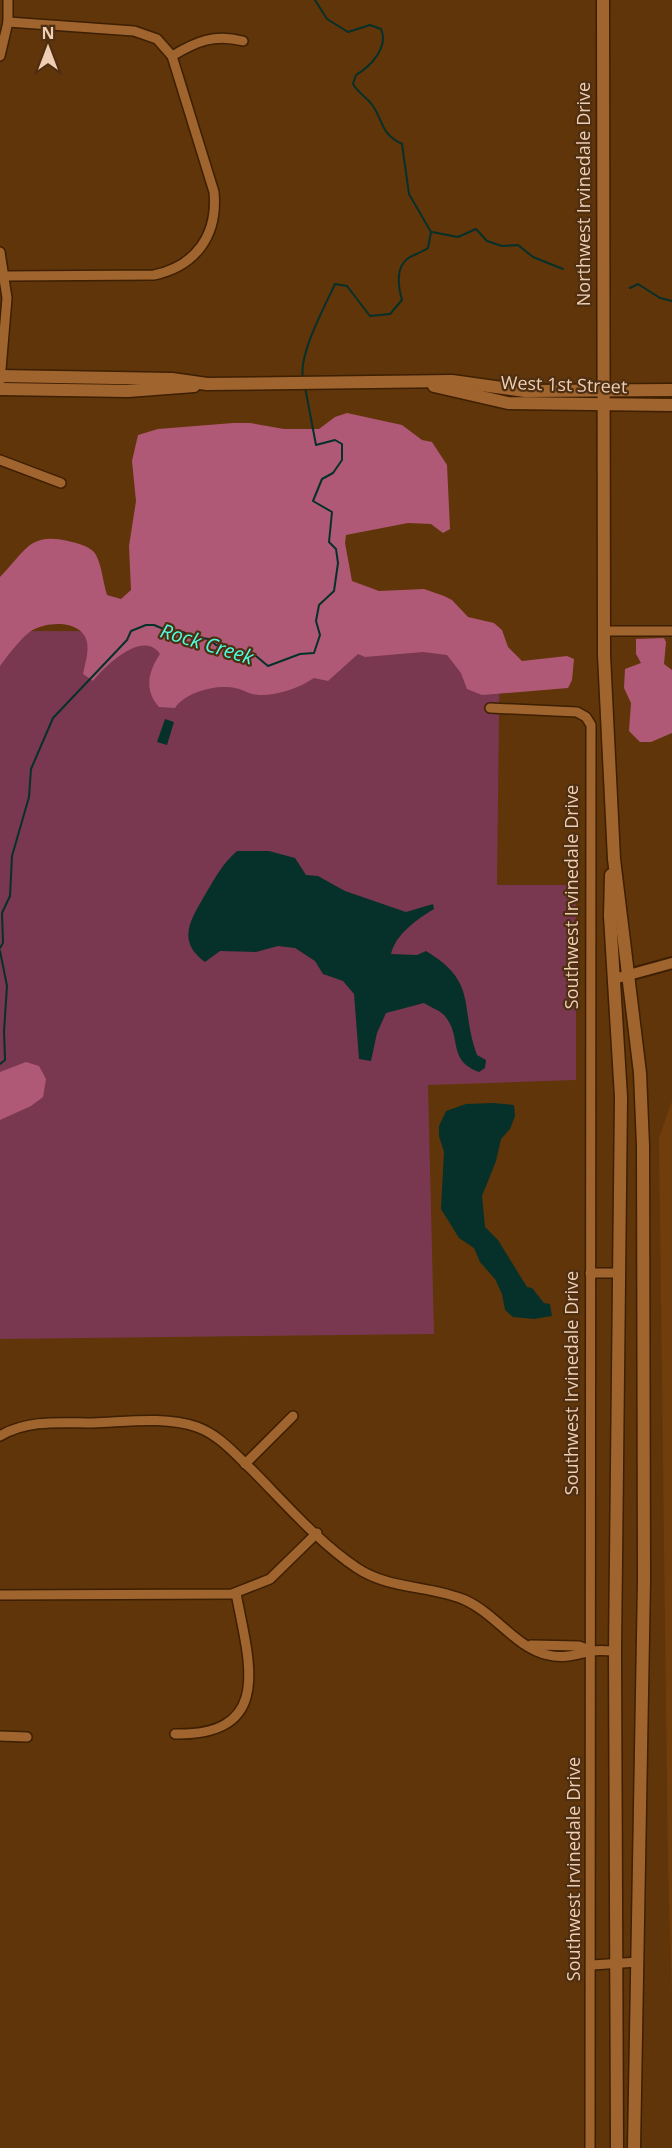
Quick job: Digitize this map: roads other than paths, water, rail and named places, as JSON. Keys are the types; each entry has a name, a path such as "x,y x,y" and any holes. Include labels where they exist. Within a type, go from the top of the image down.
{"main road":[{"name":"Northwest Irvinedale Drive","path":"602,389 603,0"},
{"name":"West 1st Street","path":"0,376 172,379 207,384"},
{"name":"West 1st Street","path":"421,382 508,403 672,405"},
{"name":"West 1st Street","path":"0,389 128,391 174,389 207,384 467,382 525,391 672,390"},
{"path":"602,389 603,631 614,859 640,1073 644,1146 646,1365 634,2148"},
{"path":"614,859 610,883 621,1097 615,1651 617,2148"}],"street":[{"path":"0,56 8,22 8,0"},
{"path":"6,276 154,275 180,267 202,248 214,221 214,192 172,57 157,39 134,31 8,22"},
{"path":"172,57 192,44 214,37 243,41"},
{"path":"0,252 6,276 7,298 0,381"},
{"path":"0,460 60,483"},
{"path":"603,631 672,631"},
{"name":"Southwest Irvinedale Drive","path":"490,708 577,712 586,717 591,725 592,1965 590,2148"},
{"path":"614,979 672,963"},
{"path":"590,1273 618,1273"},
{"path":"245,1464 293,1416"},
{"path":"0,1437 19,1427 44,1423 176,1423 195,1427 221,1440 345,1560 370,1576 384,1582 465,1600 528,1645 579,1646 592,1651 615,1651"},
{"path":"0,1595 236,1593 270,1579 317,1533"},
{"path":"175,1734 205,1732 220,1728 234,1719 248,1697 250,1670 236,1593"},
{"path":"0,1736 27,1737"},
{"path":"592,1965 638,1962"}],"water":[{"path":"165,719 174,722 167,745 157,742"},
{"path":"237,851 269,851 295,858 306,875 318,876 345,891 406,912 433,904 434,909 402,934 391,954 417,955 426,951 454,974 465,997 477,1055 486,1060 485,1068 479,1072 462,1061 450,1023 442,1013 424,1003 386,1013 377,1033 371,1061 359,1059 354,994 343,981 323,974 315,961 295,948 278,946 256,952 220,951 205,962 196,954 191,945 188,937 189,929 196,911 216,876"},
{"path":"466,1104 514,1105 515,1116 510,1129 501,1139 496,1161 482,1196 485,1227 498,1240 527,1287 532,1288 544,1303 550,1304 552,1316 534,1319 513,1317 505,1310 502,1294 495,1279 480,1262 474,1248 459,1238 441,1209 444,1152 439,1136 439,1126 446,1111"}],"waterway":[{"name":"Rock Creek","path":"303,378 304,357 308,344 335,284 347,286 370,316 390,314 402,300 399,289 402,266 410,257 428,248 431,232 409,194 402,144 386,132 371,103 353,84 356,75 373,61 381,49 383,43 381,29 370,25 348,32 327,19 315,0"},
{"path":"432,232 458,237 476,229 487,241 502,246 518,245 533,257 563,269"},
{"path":"630,288 638,284 660,298 672,301"},
{"name":"Rock Creek","path":"0,948 3,943 2,913 10,896 12,856 29,797 31,769 53,718 127,640 131,631 146,625 154,625 173,633 183,632 193,637 209,639 216,645 256,656 268,666 300,654 314,653 320,635 316,621 319,605 334,591 338,563 336,549 329,542 332,512 313,501 322,479 333,473 342,460 342,444 335,440 316,445 305,387"},
{"name":"Rock Creek","path":"0,951 7,986 5,1060 0,1064"}]}
